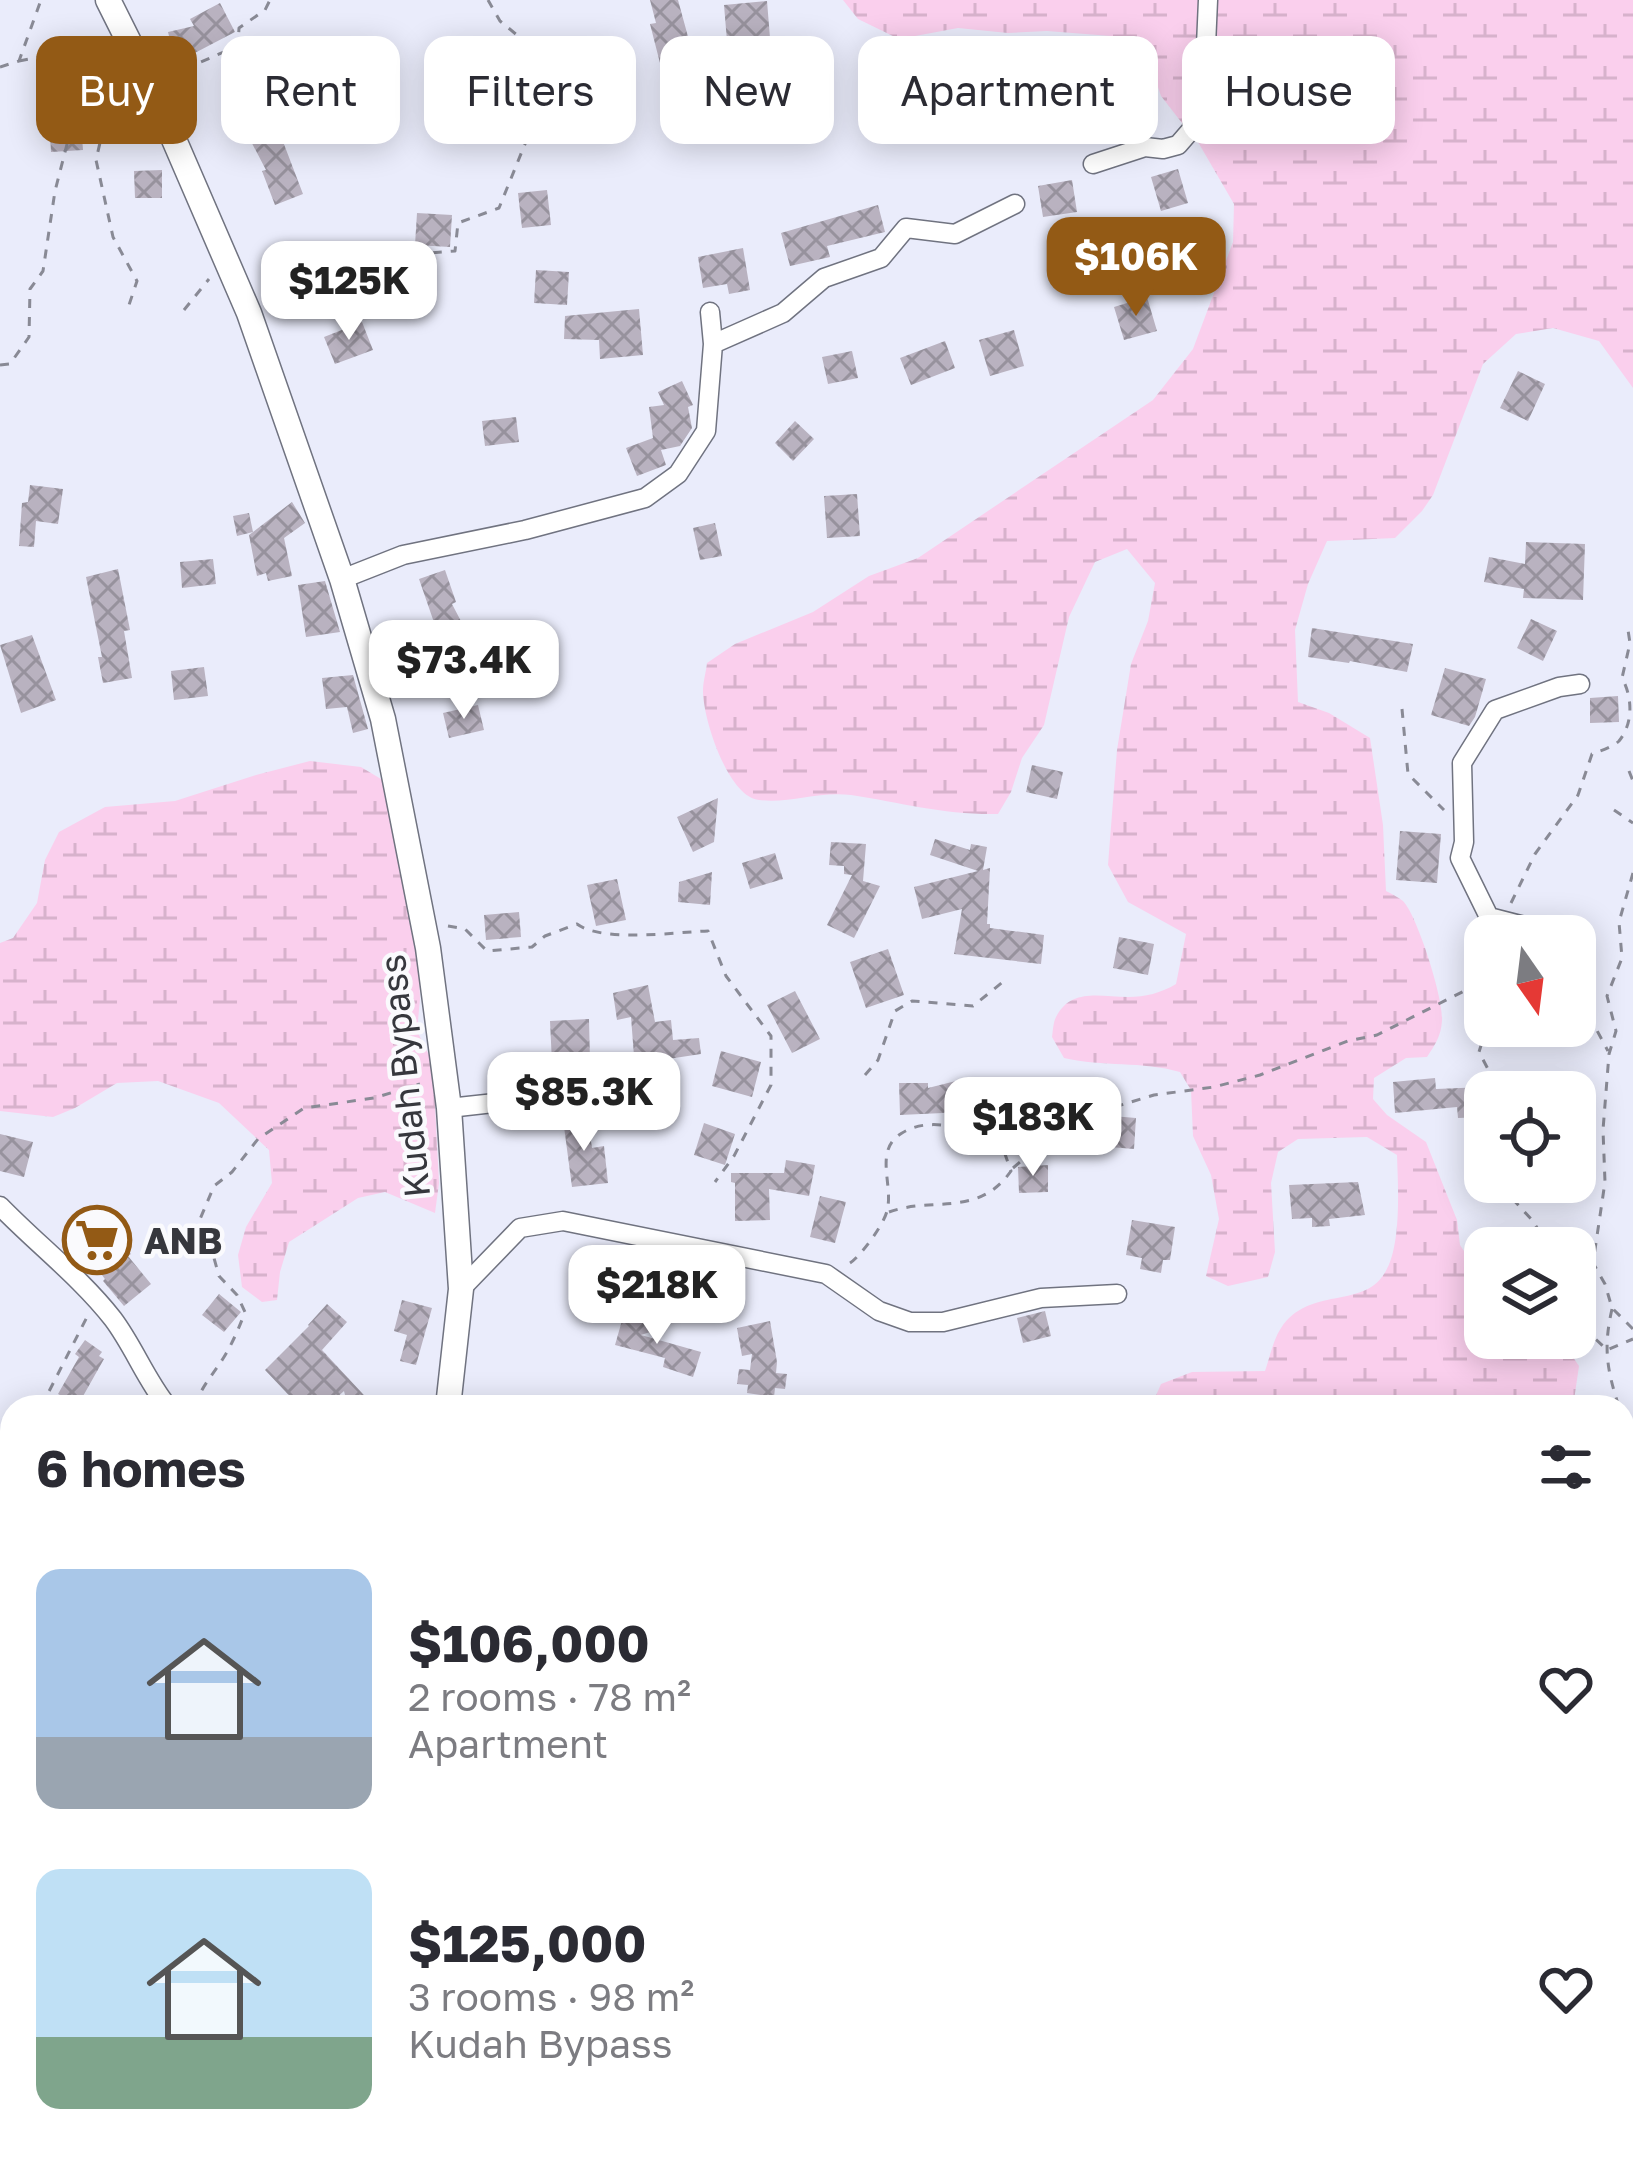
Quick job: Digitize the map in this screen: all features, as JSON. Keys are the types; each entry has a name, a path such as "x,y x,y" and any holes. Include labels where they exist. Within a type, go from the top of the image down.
{"street":[{"name":"Kudah Bypass","path":"108,0 126,36"},
{"path":"1094,164 1145,147 1178,145 1191,130 1204,91 1208,0"},
{"name":"Kudah Bypass","path":"174,144 249,313 342,579 383,719 422,922 449,1108 461,1289 449,1395"},
{"path":"713,344 783,313 824,278 881,258 906,228 955,234 1015,204"},
{"path":"342,579 403,555 525,530 645,498 678,474 706,431 713,344 710,312"},
{"path":"1489,915 1460,858 1462,763 1495,710 1580,684"},
{"path":"449,1108 540,1098 613,1082"},
{"path":"0,1206 97,1300 158,1395"},
{"path":"461,1289 520,1228 562,1221 826,1274 879,1311 910,1322 943,1322 1041,1298 1117,1294"}],"path":[{"path":"19,61 41,0"},
{"path":"197,58 238,46 239,28 265,10 270,0"},
{"path":"249,313 272,279 318,286 403,254 454,251 458,224 499,208 540,107 541,55 500,21 488,0"},
{"path":"0,67 36,58"},
{"path":"0,363 10,364 29,338 31,289 43,271 67,144"},
{"path":"100,144 96,160 113,237 137,281 129,305"},
{"path":"184,310 226,256"},
{"path":"1493,915 1512,902 1535,854 1578,795 1592,754 1618,742 1633,721 1630,693 1622,678 1628,630"},
{"path":"1402,709 1408,774 1463,834"},
{"path":"1629,771 1633,781"},
{"path":"1614,810 1633,823"},
{"path":"1596,1244 1605,1182 1603,1130 1610,1054 1616,1031 1607,996 1622,958 1619,922 1633,873"},
{"path":"422,922 465,929 487,951 532,947 544,936 577,924 586,931 624,934 708,931 726,976 771,1036 771,1085 715,1182"},
{"path":"865,1076 878,1060 895,1011 912,1001 973,1006 1004,981"},
{"path":"887,1213 912,1206 962,1204 994,1187 1039,1146 1099,1124 1108,1109 1154,1095 1261,1076 1348,1041 1377,1035 1464,991"},
{"path":"1596,1029 1610,1054"},
{"path":"199,1395 245,1312 219,1276 198,1224 214,1186 258,1139 304,1108 374,1098 445,1076"},
{"path":"826,1274 858,1258 887,1213 886,1159 892,1141 905,1130 942,1125 1039,1146"},
{"path":"999,1138 1011,1171"},
{"path":"1517,1203 1537,1227"},
{"path":"1596,1269 1612,1309 1605,1337 1615,1395"},
{"path":"47,1395 97,1300"},
{"path":"1612,1309 1633,1329"},
{"path":"1596,1339 1607,1350"},
{"path":"1607,1350 1633,1339"}],"green space":[{"path":"843,0 1633,0 1633,388 1599,341 1553,328 1516,334 1483,364 1433,495 1422,511 1395,538 1327,541 1295,630 1298,702 1329,713 1370,738 1383,825 1386,891 1409,909 1434,977 1442,1021 1435,1044 1427,1057 1406,1058 1374,1078 1373,1099 1387,1115 1426,1142 1457,1220 1464,1251 1464,1359 1574,1359 1579,1366 1575,1395 1156,1395 1161,1384 1192,1372 1265,1371 1278,1333 1293,1315 1374,1285 1394,1249 1398,1183 1397,1155 1367,1137 1298,1139 1278,1152 1271,1183 1275,1252 1268,1277 1228,1286 1206,1276 1219,1219 1211,1175 1193,1136 1191,1090 1180,1072 1064,1058 1052,1037 1062,1008 1079,997 1141,996 1176,984 1186,934 1128,902 1108,865 1117,750 1131,664 1148,621 1155,583 1127,549 1095,562 1069,617 1044,725 1022,758 998,814 941,811 839,794 759,800 737,786 719,755 704,704 707,663 735,644 813,612 869,576 918,558 1153,400 1193,349 1233,242 1234,204 1199,144 1395,144 1395,36 1182,36 1182,123 1158,87 1158,36 958,28 893,36 858,19"},
{"path":"310,761 361,767 391,785 417,920 417,1031 431,1059 439,1183 435,1213 385,1192 358,1198 289,1242 277,1300 262,1302 242,1287 238,1255 246,1227 272,1183 269,1150 219,1103 158,1081 117,1083 53,1117 0,1111 0,943 13,938 37,903 45,860 59,832 105,807 175,801"}],"building":[{"path":"650,0 678,0 688,36 660,36 660,63 650,24 656,23"},
{"path":"767,1 770,36 727,36 724,5"},
{"path":"220,3 235,32 197,52 197,36 169,36 168,32 194,26 190,19"},
{"path":"51,144 83,144 83,150 51,152"},
{"path":"252,144 284,144 303,194 275,205 262,171 266,170"},
{"path":"1178,169 1188,203 1161,211 1151,177"},
{"path":"162,170 162,198 135,198 134,171"},
{"path":"1072,180 1077,212 1043,217 1038,186"},
{"path":"547,190 551,225 522,228 518,193"},
{"path":"878,205 885,232 827,246 830,257 790,266 781,233"},
{"path":"417,213 452,215 450,247 415,245"},
{"path":"743,248 750,290 729,294 727,284 703,288 698,257"},
{"path":"536,270 569,272 567,305 534,303"},
{"path":"1147,297 1157,331 1124,340 1114,307"},
{"path":"639,309 643,355 600,359 599,340 564,339 565,316"},
{"path":"362,322 373,350 335,364 324,337"},
{"path":"1014,330 1024,366 990,376 979,340"},
{"path":"945,341 955,368 911,385 900,358"},
{"path":"852,351 858,378 828,384 822,357"},
{"path":"1518,371 1545,384 1528,421 1500,408"},
{"path":"682,381 693,405 688,407 692,428 680,446 661,450 666,465 637,476 626,448 653,438 649,407 664,405 658,392"},
{"path":"516,417 519,442 485,446 482,421"},
{"path":"795,421 814,439 793,461 775,443"},
{"path":"30,485 63,489 58,524 36,521 34,547 19,546 22,503 28,502"},
{"path":"857,494 860,536 827,538 824,496"},
{"path":"292,502 305,523 284,538 292,576 268,581 266,573 257,576 249,535"},
{"path":"249,513 253,532 237,536 233,516"},
{"path":"715,523 722,556 700,560 693,528"},
{"path":"1526,542 1585,544 1583,600 1523,598 1524,589 1484,582 1489,557 1525,564"},
{"path":"213,559 216,584 182,588 180,562"},
{"path":"118,569 130,630 124,631 132,678 103,683 86,577"},
{"path":"445,570 456,602 452,604 476,650 444,666 430,639 438,634 419,579"},
{"path":"325,581 340,632 306,637 298,585"},
{"path":"1531,619 1557,631 1543,661 1517,648"},
{"path":"1312,628 1413,644 1407,672 1308,657"},
{"path":"32,635 56,700 21,713 0,645"},
{"path":"204,667 208,696 174,700 171,671"},
{"path":"1445,668 1486,679 1469,726 1431,715"},
{"path":"353,675 368,729 353,733 347,707 326,709 322,678"},
{"path":"1618,696 1619,722 1590,723 1590,698"},
{"path":"478,705 484,730 449,738 443,713"},
{"path":"1032,765 1063,772 1057,799 1026,792"},
{"path":"718,798 714,842 693,852 677,817"},
{"path":"1400,831 1441,834 1437,883 1396,880"},
{"path":"935,839 970,850 971,844 987,847 983,870 990,868 987,924 1044,935 1041,964 954,954 962,909 922,919 914,887 978,871 930,855"},
{"path":"831,842 866,844 863,881 880,886 854,938 827,925 852,875 844,874 844,866 829,865"},
{"path":"775,853 783,879 750,889 742,863"},
{"path":"712,872 710,905 678,902 679,882"},
{"path":"617,879 626,920 596,926 587,885"},
{"path":"519,912 521,937 486,940 484,915"},
{"path":"1119,937 1154,944 1148,975 1113,968"},
{"path":"888,949 904,995 866,1008 850,962"},
{"path":"648,985 655,1022 671,1020 673,1040 699,1038 701,1054 648,1062 647,1054 634,1056 631,1017 617,1020 613,993"},
{"path":"795,991 820,1039 792,1053 767,1005"},
{"path":"589,1019 590,1062 552,1063 550,1021"},
{"path":"721,1051 761,1062 752,1097 712,1086"},
{"path":"968,1078 970,1088 1018,1092 1017,1107 1074,1092 1076,1083 1107,1089 1100,1125 1052,1116 1021,1123 977,1119 999,1111 987,1110 987,1102 943,1113 900,1115 899,1083 928,1083 928,1088"},
{"path":"1435,1078 1436,1089 1464,1088 1464,1118 1458,1118 1457,1107 1395,1113 1393,1082"},
{"path":"587,1115 592,1148 604,1146 608,1183 572,1187 563,1119"},
{"path":"1112,1116 1136,1118 1134,1149 1110,1147"},
{"path":"704,1123 735,1134 725,1165 694,1155"},
{"path":"0,1134 33,1142 24,1177 0,1171"},
{"path":"786,1160 815,1165 809,1196 769,1189 770,1220 735,1221 731,1173 784,1173"},
{"path":"1048,1165 1048,1192 1019,1193 1018,1167"},
{"path":"1358,1182 1365,1215 1329,1219 1330,1226 1312,1227 1312,1218 1292,1219 1289,1185"},
{"path":"820,1196 846,1202 835,1243 810,1237"},
{"path":"1132,1220 1175,1227 1170,1260 1163,1260 1161,1273 1140,1269 1142,1258 1126,1255"},
{"path":"120,1241 151,1284 124,1306 93,1263"},
{"path":"730,1278 735,1304 699,1310 700,1314 679,1321 670,1297"},
{"path":"219,1294 241,1312 224,1332 202,1315"},
{"path":"402,1300 432,1308 416,1365 400,1361 407,1335 394,1331"},
{"path":"327,1304 347,1322 322,1350 364,1395 345,1395 344,1391 340,1395 289,1395 265,1370"},
{"path":"1045,1311 1051,1336 1023,1343 1017,1318"},
{"path":"623,1317 662,1328 641,1335 701,1352 693,1377 663,1367 665,1358 615,1345"},
{"path":"770,1321 776,1373 787,1374 785,1389 760,1395 747,1393 748,1385 737,1384 739,1369 750,1370 752,1354 742,1356 737,1328"},
{"path":"85,1340 104,1359 84,1395 60,1395 79,1357 75,1354"}],"place":[{"name":"ANB","path":"97,1240"}]}
